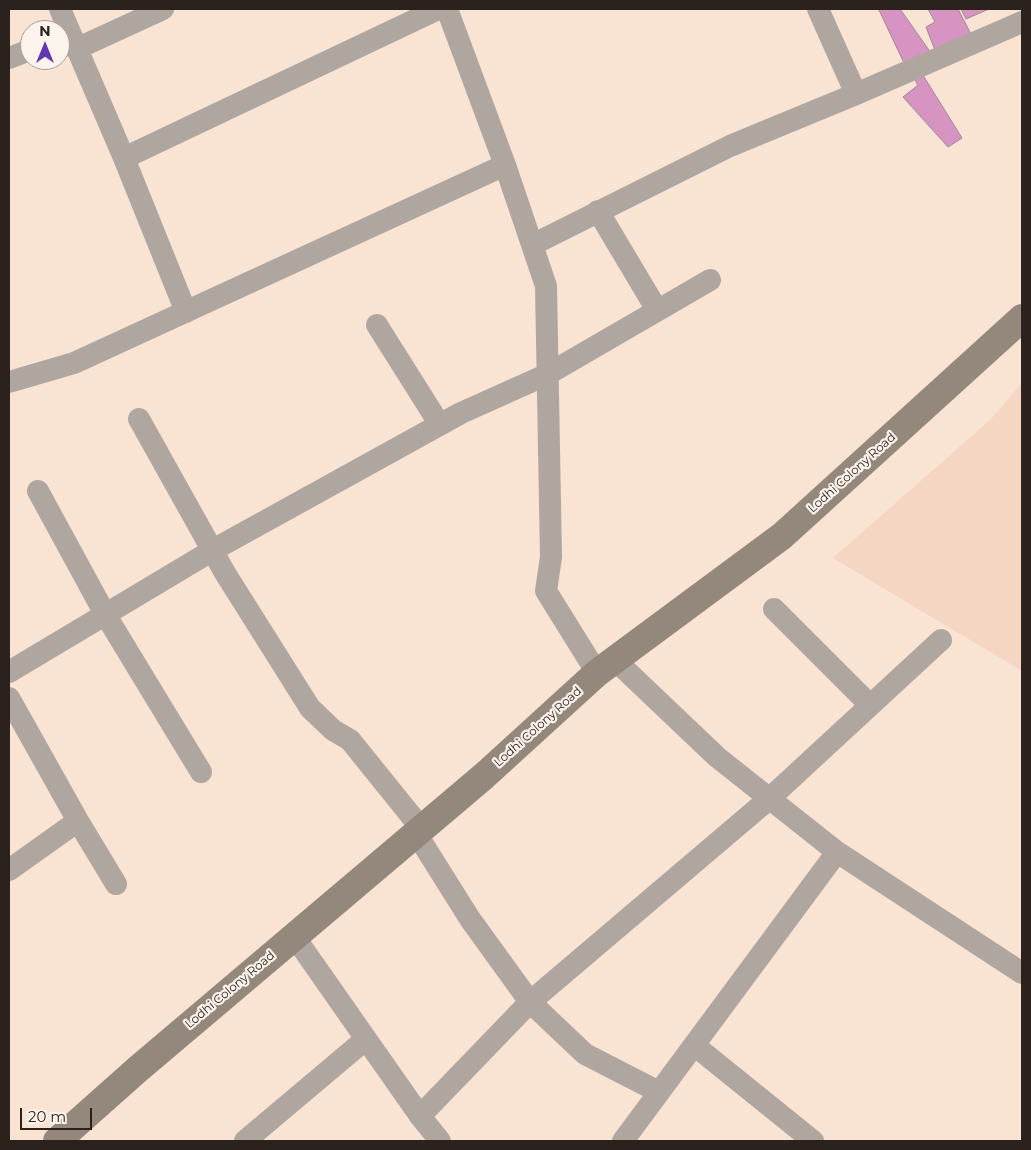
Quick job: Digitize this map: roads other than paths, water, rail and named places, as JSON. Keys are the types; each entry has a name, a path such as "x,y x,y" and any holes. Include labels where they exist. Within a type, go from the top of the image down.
{"main road":[{"name":"Lodhi Colony Road","path":"57,1141 138,1069 484,776 606,666 782,536 1022,318"}],"street":[{"path":"70,41 163,9"},
{"path":"124,158 438,9"},
{"path":"447,9 505,165 546,286 551,557 546,591 606,666 717,757 837,852 1022,973"},
{"path":"818,9 856,94"},
{"path":"532,246 730,146 1022,22"},
{"path":"70,43 124,158 186,312"},
{"path":"9,382 74,363 505,165"},
{"path":"598,211 657,310"},
{"path":"9,672 212,550 461,413 548,374 710,280"},
{"path":"376,325 440,425"},
{"path":"139,419 230,581 310,708 333,730 350,740 419,831 470,920 530,1002 585,1054 659,1092"},
{"path":"38,491 105,614 201,772"},
{"path":"774,609 870,705"},
{"path":"420,1116 530,1002 770,798 941,640"},
{"path":"9,698 78,821 116,884"},
{"path":"9,870 78,821"},
{"path":"623,1141 837,852"},
{"path":"294,936 437,1140"},
{"path":"245,1141 366,1039"},
{"path":"694,1045 813,1141"}]}
